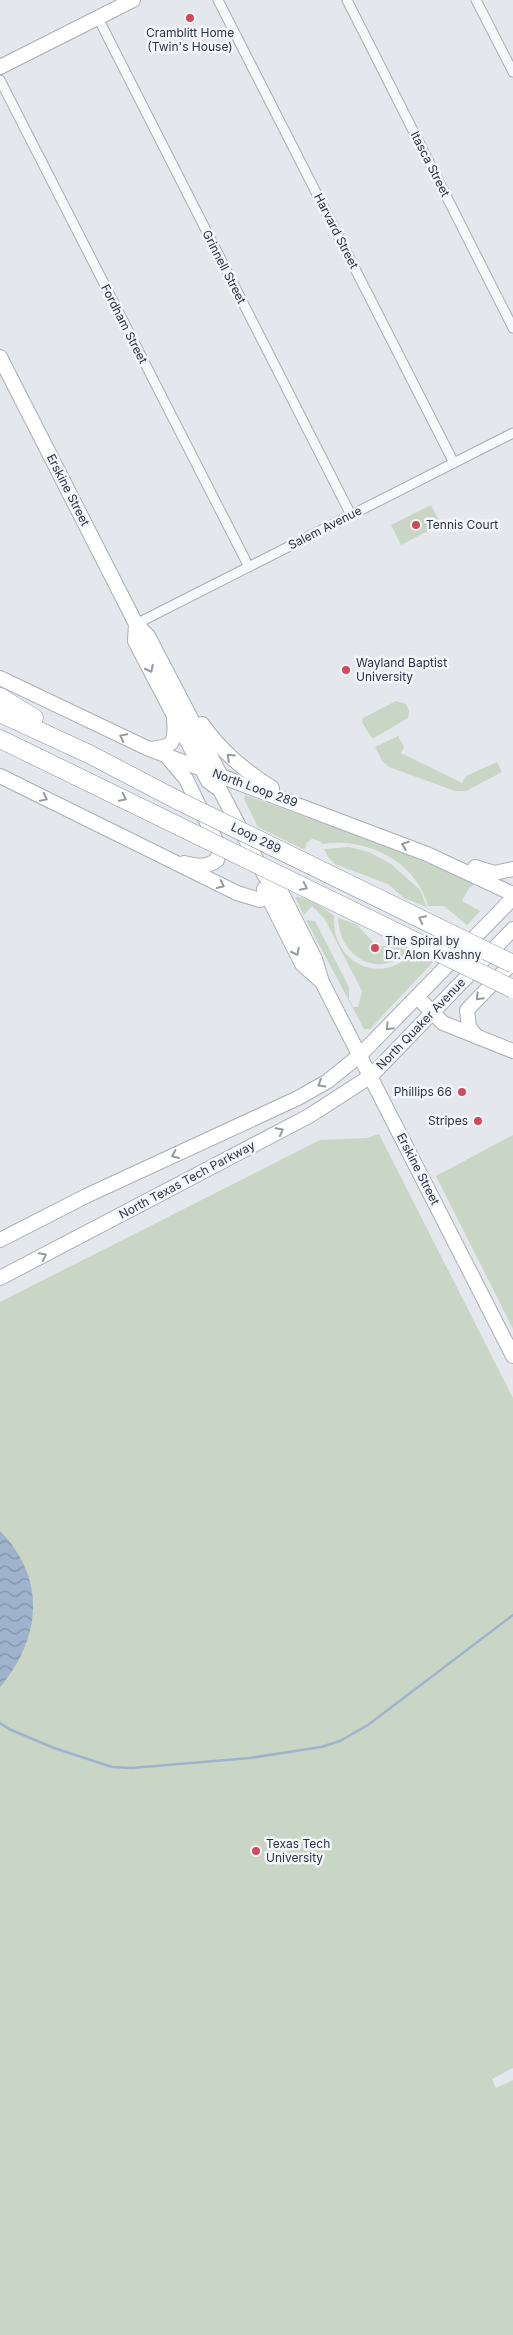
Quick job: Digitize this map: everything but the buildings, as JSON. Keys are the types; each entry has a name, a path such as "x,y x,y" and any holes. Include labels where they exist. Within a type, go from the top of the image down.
{"highway":[{"path":"0,697 91,755"},
{"name":"Loop 289","path":"0,713 91,755 180,801 513,963"},
{"name":"Loop 289","path":"0,739 513,989"}],"main road":[{"path":"0,67 133,0"},
{"name":"Erskine Street","path":"0,357 136,624 148,636 221,776"},
{"name":"Erskine Street","path":"136,624 135,641 208,781 220,790 315,959 322,982 513,1356"},
{"path":"169,676 225,752 250,774 299,804"},
{"name":"North Loop 289","path":"0,678 149,749 299,804 427,854 513,896"},
{"path":"149,749 166,747 173,742 175,734 174,716"},
{"path":"166,756 186,779 220,849 217,860 202,866 169,859"},
{"path":"0,776 237,893 257,899 268,897"},
{"path":"220,790 221,776"},
{"path":"427,854 450,856 487,872 501,872 513,869"},
{"name":"Erskine Street","path":"271,879 264,888 268,897 302,964 322,982"},
{"name":"North Quaker Avenue","path":"360,1055 513,896"},
{"name":"North Quaker Avenue","path":"370,1076 513,929"},
{"path":"478,1037 469,1027 467,1010 513,963"},
{"path":"417,997 443,1023 513,1051"},
{"name":"North Texas Tech Parkway","path":"0,1240 86,1196 298,1098 328,1081 360,1055"},
{"name":"North Texas Tech Parkway","path":"0,1278 309,1116 370,1076"}],"street":[{"name":"Harvard Street","path":"218,0 454,463"},
{"name":"Itasca Street","path":"347,0 513,328"},
{"path":"476,0 513,72"},
{"name":"Grinnell Street","path":"98,18 350,515"},
{"name":"Fordham Street","path":"0,80 248,567"},
{"name":"Salem Avenue","path":"136,624 513,433"}],"green space":[{"name":"Tennis Court","path":"431,505 441,524 401,545 391,525"},
{"path":"396,701 406,704 409,711 408,718 374,738 371,737 362,722 363,718"},
{"path":"398,736 404,747 401,753 462,783 466,776 497,762 502,772 466,791 455,791 389,767 383,762 375,747"},
{"path":"245,795 387,846 472,882 475,884 469,888 462,901 480,911 467,925 444,906 428,906 422,890 413,876 401,865 372,849 355,844 322,844 320,841 312,839 306,843 305,850 258,827 244,799"},
{"path":"349,847 369,852 391,864 420,890 427,907 404,898 388,884 335,864 324,849"},
{"path":"295,897 300,897 316,904 334,916 335,932 341,946 349,957 361,965 373,968 387,968 401,962 414,952 433,962 370,1029 364,1029 306,920 315,921 349,987 349,999 353,1007 358,1007 362,991 324,918 312,906 304,915"},
{"path":"338,918 356,924 373,942 381,946 399,947 408,952 396,960 384,964 372,964 362,960 352,953 345,943 340,932"},
{"name":"Texas Tech University","path":"379,1134 513,1398 513,2068 492,2079 496,2088 513,2080 513,2335 0,2335 0,1302 320,1140 367,1138"},
{"path":"513,1135 513,1329 436,1176"}],"water":[{"path":"0,1531 15,1549 26,1569 33,1609 24,1649 14,1668 0,1687"}],"waterway":[{"path":"0,1723 9,1729 54,1748 112,1767 132,1768 250,1758 321,1747 340,1741 368,1725 513,1615"}],"place":[{"name":"Cramblitt Home (Twin's House)","path":"190,18"},
{"name":"Tennis Court","path":"416,525"},
{"name":"Wayland Baptist University","path":"346,670"},
{"name":"The Spiral by Dr. Alon Kvashny","path":"375,948"},
{"name":"Phillips 66","path":"462,1092"},
{"name":"Stripes","path":"478,1121"},
{"name":"Texas Tech University","path":"256,1851"}]}
